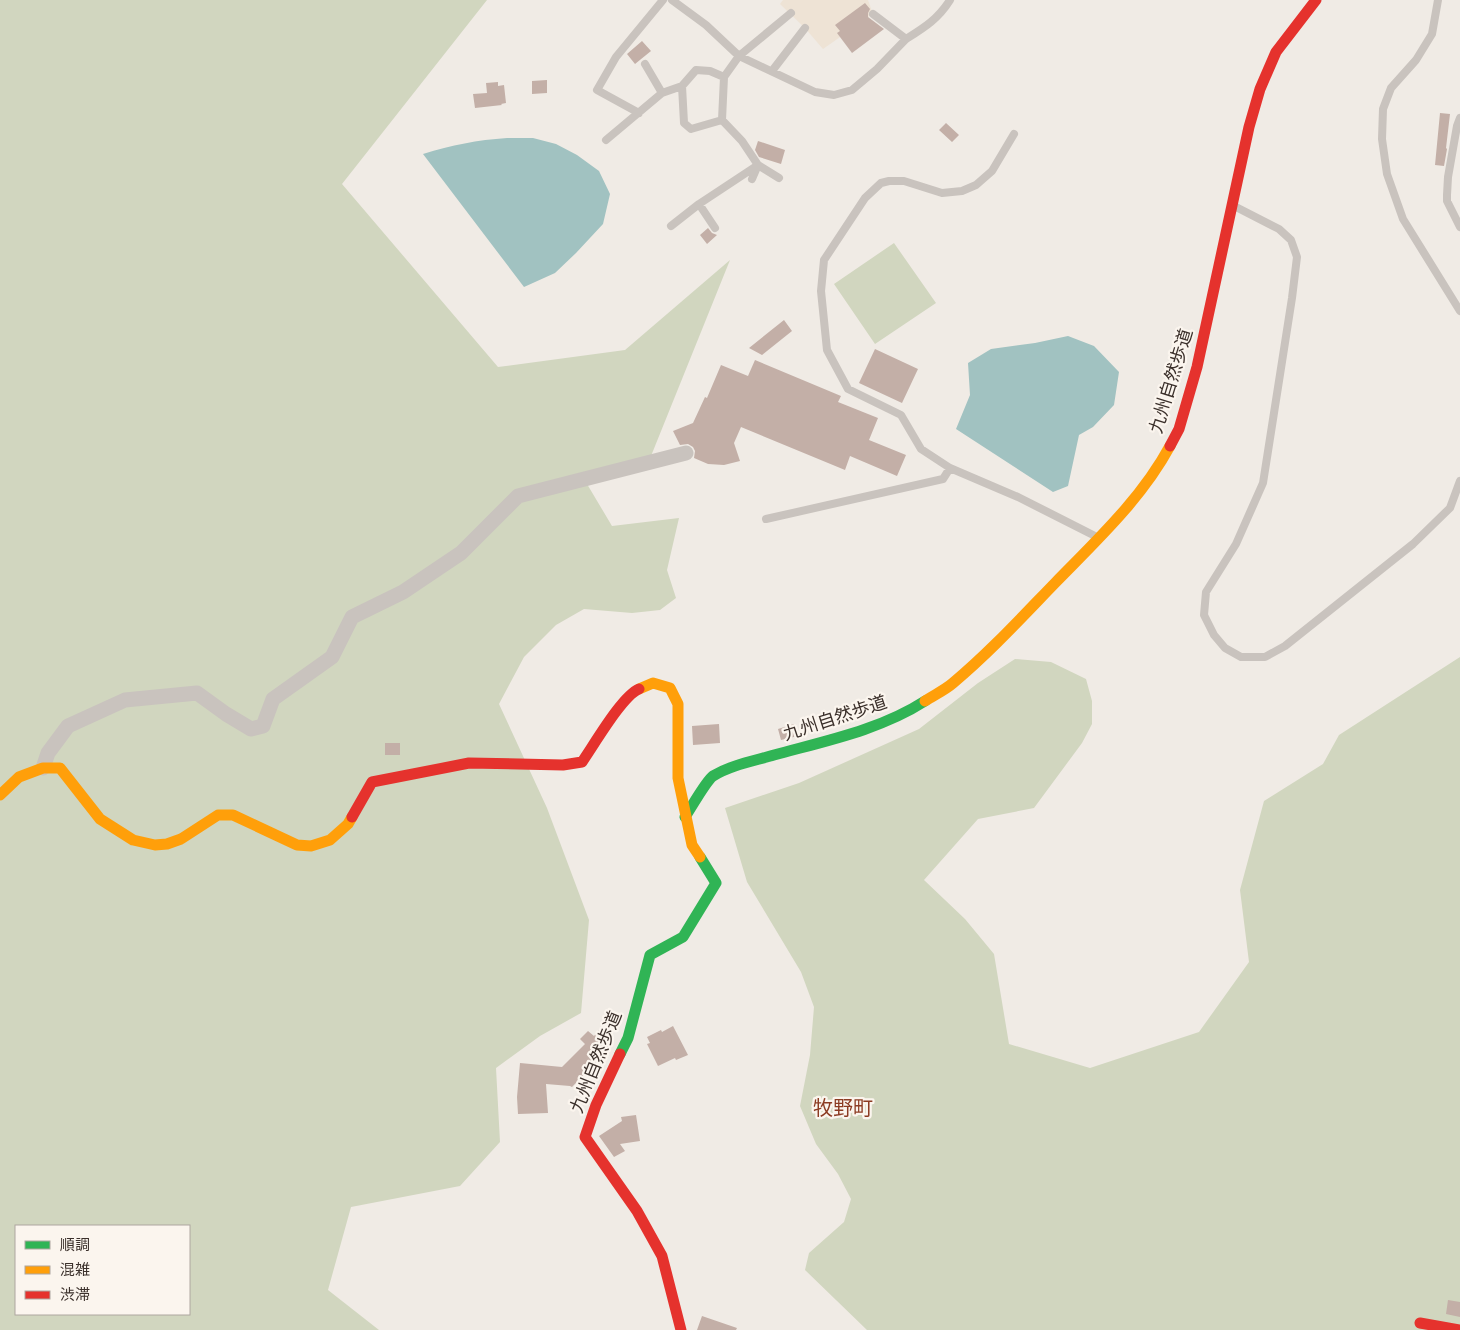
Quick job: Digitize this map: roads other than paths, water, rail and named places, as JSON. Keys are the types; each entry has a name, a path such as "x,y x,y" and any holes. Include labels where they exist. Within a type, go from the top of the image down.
{"street":[{"name":"九州自然歩道","path":"681,1330 662,1256 637,1211 585,1137 596,1105 628,1038 650,954 683,937 716,883 692,845 686,817 711,777 733,767 858,732 879,724 916,707 952,684 990,649 1099,538 1136,496 1156,470 1178,429 1197,367 1249,126 1260,89 1276,52 1316,0"},
{"path":"43,768 48,753 68,726 125,700 197,693 251,729 263,726 273,699 332,657 352,616 403,592 461,553 518,496 686,453"},
{"path":"0,795 18,776 43,768 60,768 100,819 133,840 155,845 167,844 181,839 218,815 233,814 297,845 311,846 330,840 348,824 372,782 469,763 563,765 582,762 619,708 634,690 653,683 670,688 678,704 678,778 686,817"},
{"path":"1420,1323 1460,1330"}],"lane":[{"path":"639,113 596,90 616,57 663,0"},
{"path":"672,0 706,25 739,56 816,92 834,95 852,90 877,69 906,38 942,13 950,0"},
{"path":"1438,0 1432,34 1416,60 1391,88 1383,109 1382,139 1388,174 1403,219 1460,310"},
{"path":"779,178 758,165 742,141 722,120 724,77 739,56 791,13"},
{"path":"873,14 906,38"},
{"path":"772,71 805,28"},
{"path":"645,64 662,93"},
{"path":"606,140 662,93 682,86 696,70 710,71 724,77"},
{"path":"682,86 684,123 687,127 691,130 722,120"},
{"path":"1460,118 1448,176 1447,201 1460,227"},
{"path":"1014,134 992,171 976,185 962,191 942,193 920,185 889,180 881,184 865,198 824,260 821,291 827,350 848,389 901,415 921,449 950,468 1018,498 1099,538"},
{"path":"752,179 758,165"},
{"path":"671,226 699,204 758,165"},
{"path":"699,204 715,228"},
{"path":"1232,205 1279,229 1292,240 1297,257 1262,484 1236,544 1206,592 1204,615 1214,635 1224,648 1241,657 1265,657 1285,646 1413,544 1450,508 1460,481"},
{"path":"766,519 943,479 950,468"}],"water":[{"path":"507,138 533,138 556,144 577,155 599,171 610,194 603,224 555,273 524,287 423,154 465,143"},
{"path":"1068,336 1094,346 1119,372 1114,405 1093,427 1079,435 1068,486 1053,492 956,429 970,395 968,363 991,349"}],"district":[{"name":"牧野町","path":"843,1108"}]}
